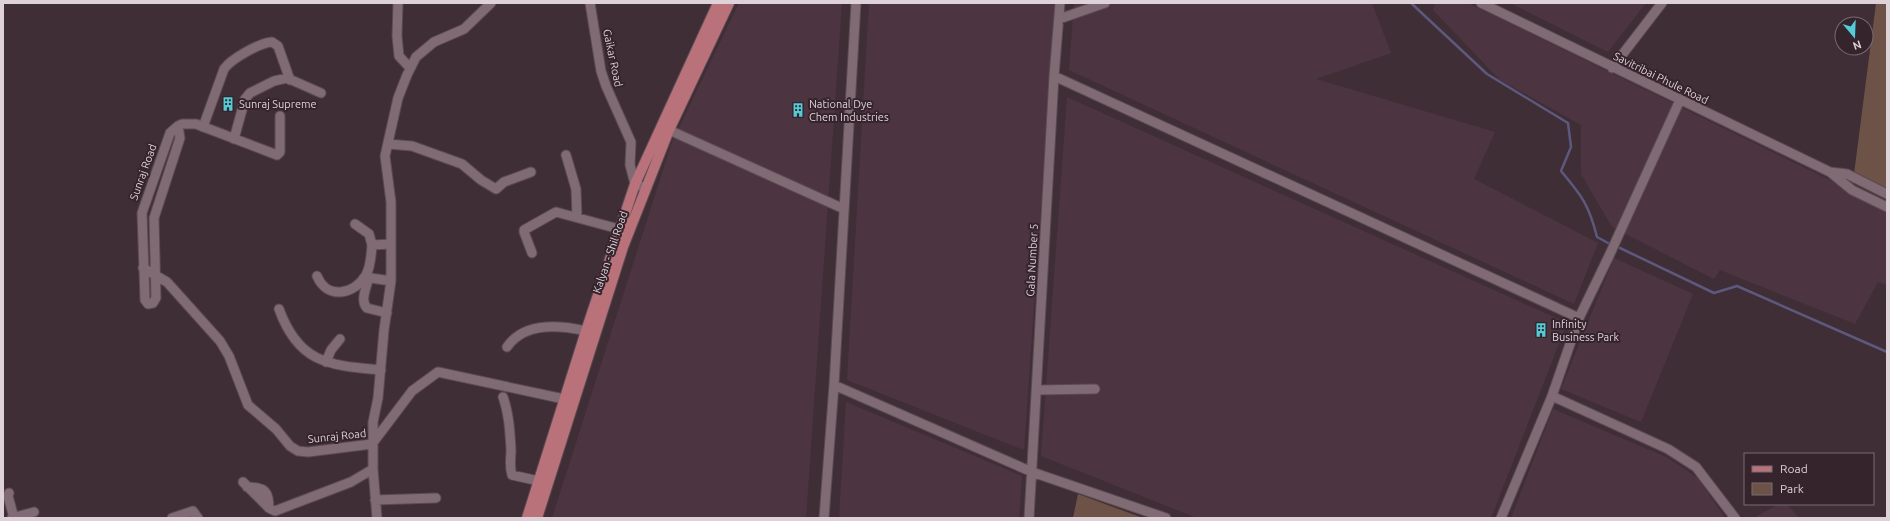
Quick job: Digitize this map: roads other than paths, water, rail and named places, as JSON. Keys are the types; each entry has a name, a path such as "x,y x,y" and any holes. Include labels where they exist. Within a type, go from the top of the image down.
{"main road":[{"name":"Kalyan - Shil Road","path":"527,518 564,399 635,184 718,3"},
{"name":"Kalyan - Shil Road","path":"537,518 623,247 669,130 728,3"}],"street":[{"path":"398,3 397,36 399,56 410,68"},
{"path":"377,518 373,469 373,422 378,398 391,281 390,202 386,156 398,98 410,68 416,58 434,42 464,29 491,3"},
{"name":"Gaikar Road","path":"590,3 606,86 611,99 630,135 630,165 635,184"},
{"path":"824,518 834,385 856,3"},
{"name":"Gala Number 5","path":"1029,518 1054,76 1060,3"},
{"path":"1059,19 1105,3"},
{"name":"Savitribai Phule Road","path":"1481,3 1612,68 1830,172 1852,190 1887,207"},
{"path":"1612,68 1662,3"},
{"path":"203,127 224,70 229,63 262,44 272,42 278,46 290,80"},
{"path":"1054,76 1579,318"},
{"path":"234,139 247,96 274,81 281,79 290,80 321,93"},
{"path":"1501,518 1552,396 1579,318 1680,100"},
{"path":"156,274 153,223 180,138 178,126 182,124 196,124 278,155 280,152 280,116"},
{"name":"Sunraj Road","path":"156,274 156,298 153,303 148,304 145,300 142,213 170,133 178,126"},
{"path":"669,130 844,210"},
{"path":"388,144 412,146 462,164 474,176 496,189 504,182 532,172"},
{"path":"566,155 576,189 577,216"},
{"name":"Savitribai Phule Road","path":"1830,172 1847,174 1887,194"},
{"path":"635,184 646,188"},
{"path":"145,203 157,207"},
{"path":"532,253 524,230 556,212 577,216 619,230"},
{"path":"142,223 153,223"},
{"path":"317,276 320,282 328,290 341,292 351,290 360,283 370,266 372,245 369,234 355,224"},
{"path":"372,245 390,244"},
{"name":"Sunraj Road","path":"143,268 156,274 167,282 220,341 229,356 248,405 276,429 290,446 298,451 308,452 372,444 412,391 438,372 564,399"},
{"path":"387,313 367,308 364,305 364,298 368,280 371,278 391,281"},
{"path":"279,309 291,336 315,358 340,366 381,370"},
{"path":"507,347 513,339 536,328 570,328 586,331"},
{"path":"326,362 331,350 340,339"},
{"path":"834,385 1032,472 1166,518"},
{"path":"1037,390 1095,389"},
{"path":"1552,396 1668,449 1696,467 1734,518"},
{"path":"503,397 509,424 511,452 509,467 512,474 539,481"},
{"path":"245,484 269,508 275,511 351,482 373,469"},
{"path":"9,493 7,508 13,518 34,512"},
{"path":"375,500 436,498"},
{"path":"172,518 193,511 198,518"}],"waterway":[{"path":"1411,3 1487,74 1568,123 1571,147 1561,171 1584,201 1597,237 1608,243"},
{"path":"1620,248 1714,293 1737,286 1887,352"}],"place":[{"name":"Sunraj Supreme","path":"228,104"},
{"name":"National Dye Chem Industries","path":"798,110"},
{"name":"Infinity Business Park","path":"1541,330"}]}
